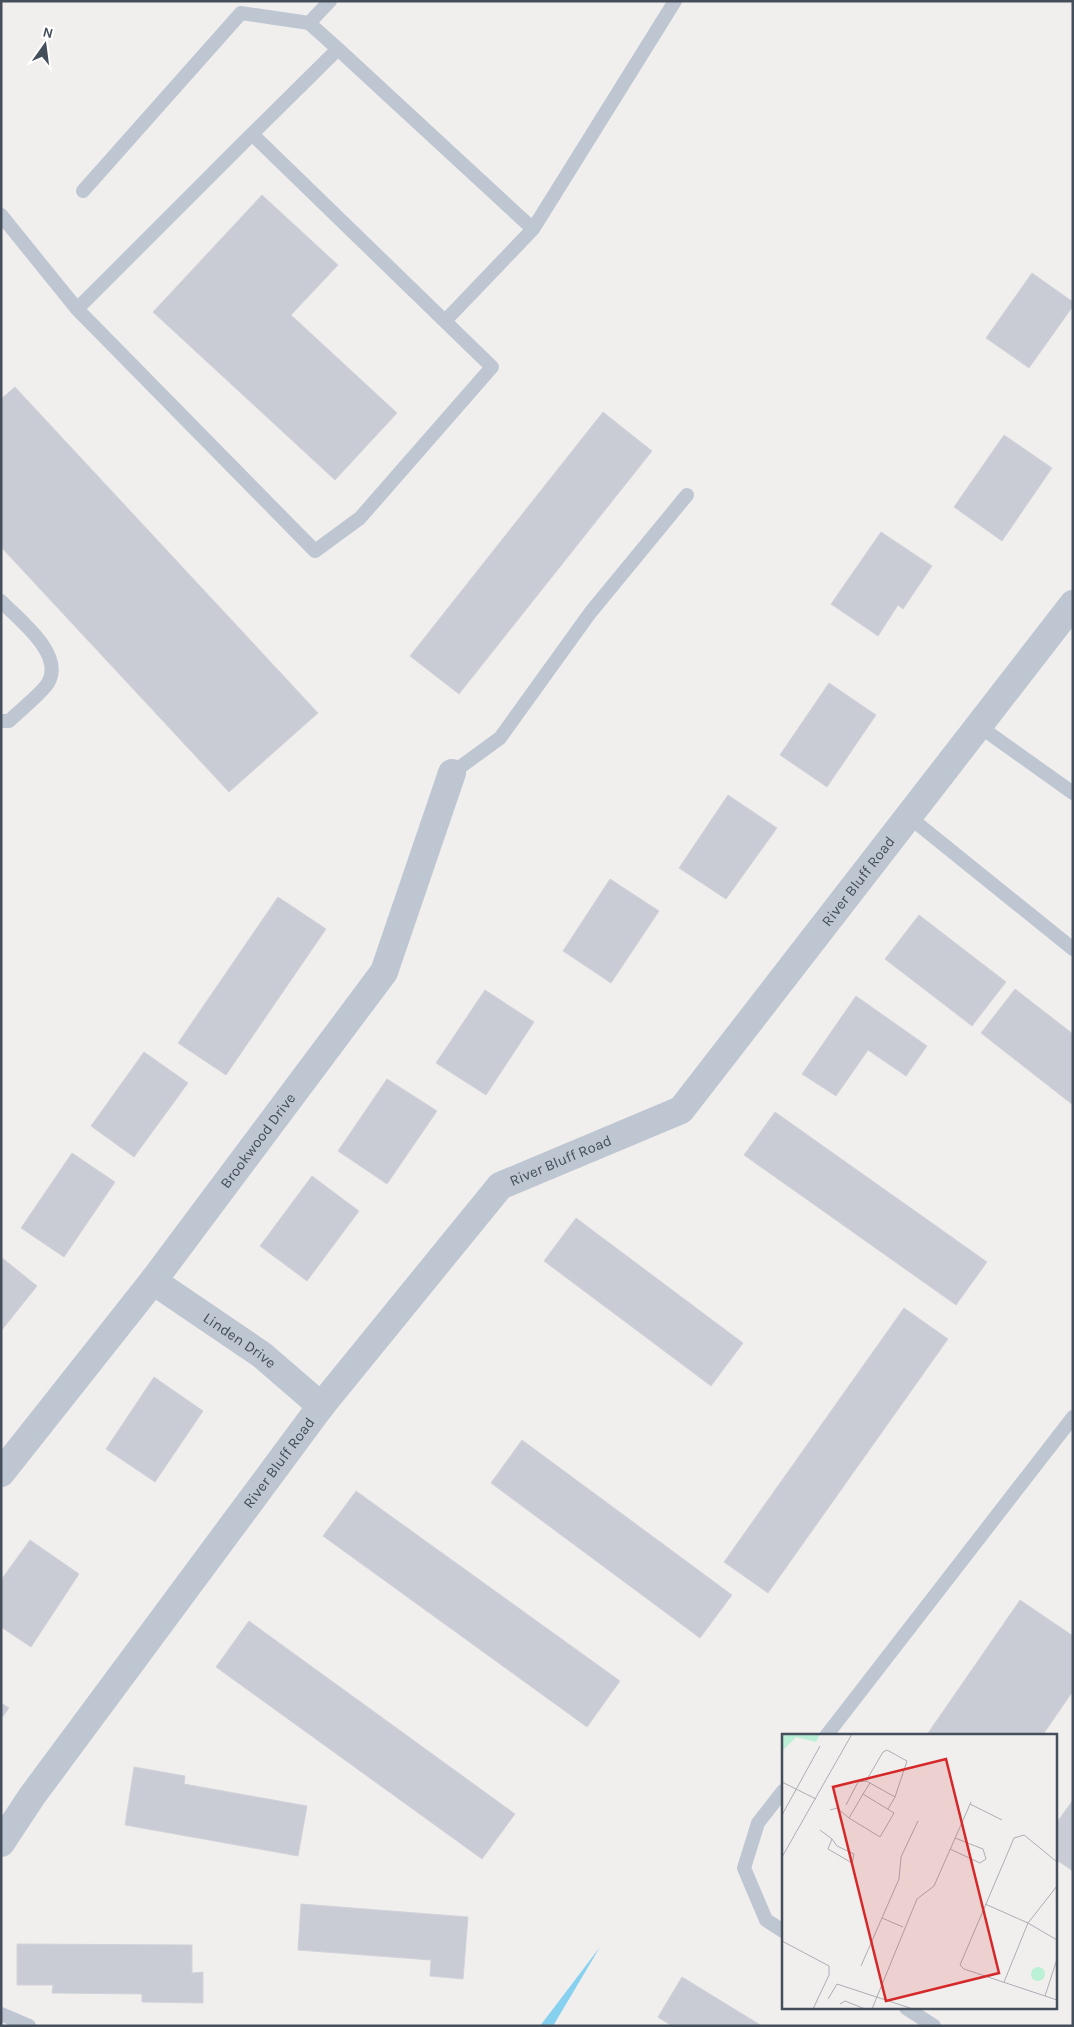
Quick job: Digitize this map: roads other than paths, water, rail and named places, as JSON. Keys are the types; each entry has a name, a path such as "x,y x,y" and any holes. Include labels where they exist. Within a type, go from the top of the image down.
{"street":[{"name":"River Bluff Road","path":"1,1843 38,1788 321,1406 500,1186 681,1110 1073,604"},
{"name":"Brookwood Drive","path":"1,1473 153,1281 384,972 452,773"},
{"name":"Linden Drive","path":"153,1281 262,1355 321,1406"}],"lane":[{"path":"309,23 330,1"},
{"path":"445,321 533,229 675,1"},
{"path":"83,191 241,13 309,23 533,229"},
{"path":"77,309 338,49"},
{"path":"1,215 77,309 315,551 360,518 492,367 252,134"},
{"path":"452,773 500,738 590,613 687,495"},
{"path":"1,601 46,648 51,668 48,683 9,721 1,721"},
{"path":"979,726 1073,793"},
{"path":"908,816 1073,949"},
{"path":"828,1734 1073,1416"},
{"path":"782,1792 758,1823 744,1868 766,1920 782,1930"},
{"path":"909,2010 934,2026"},
{"path":"1,2014 29,2026"}],"water":[{"path":"600,1947 553,2026 540,2026"}]}
